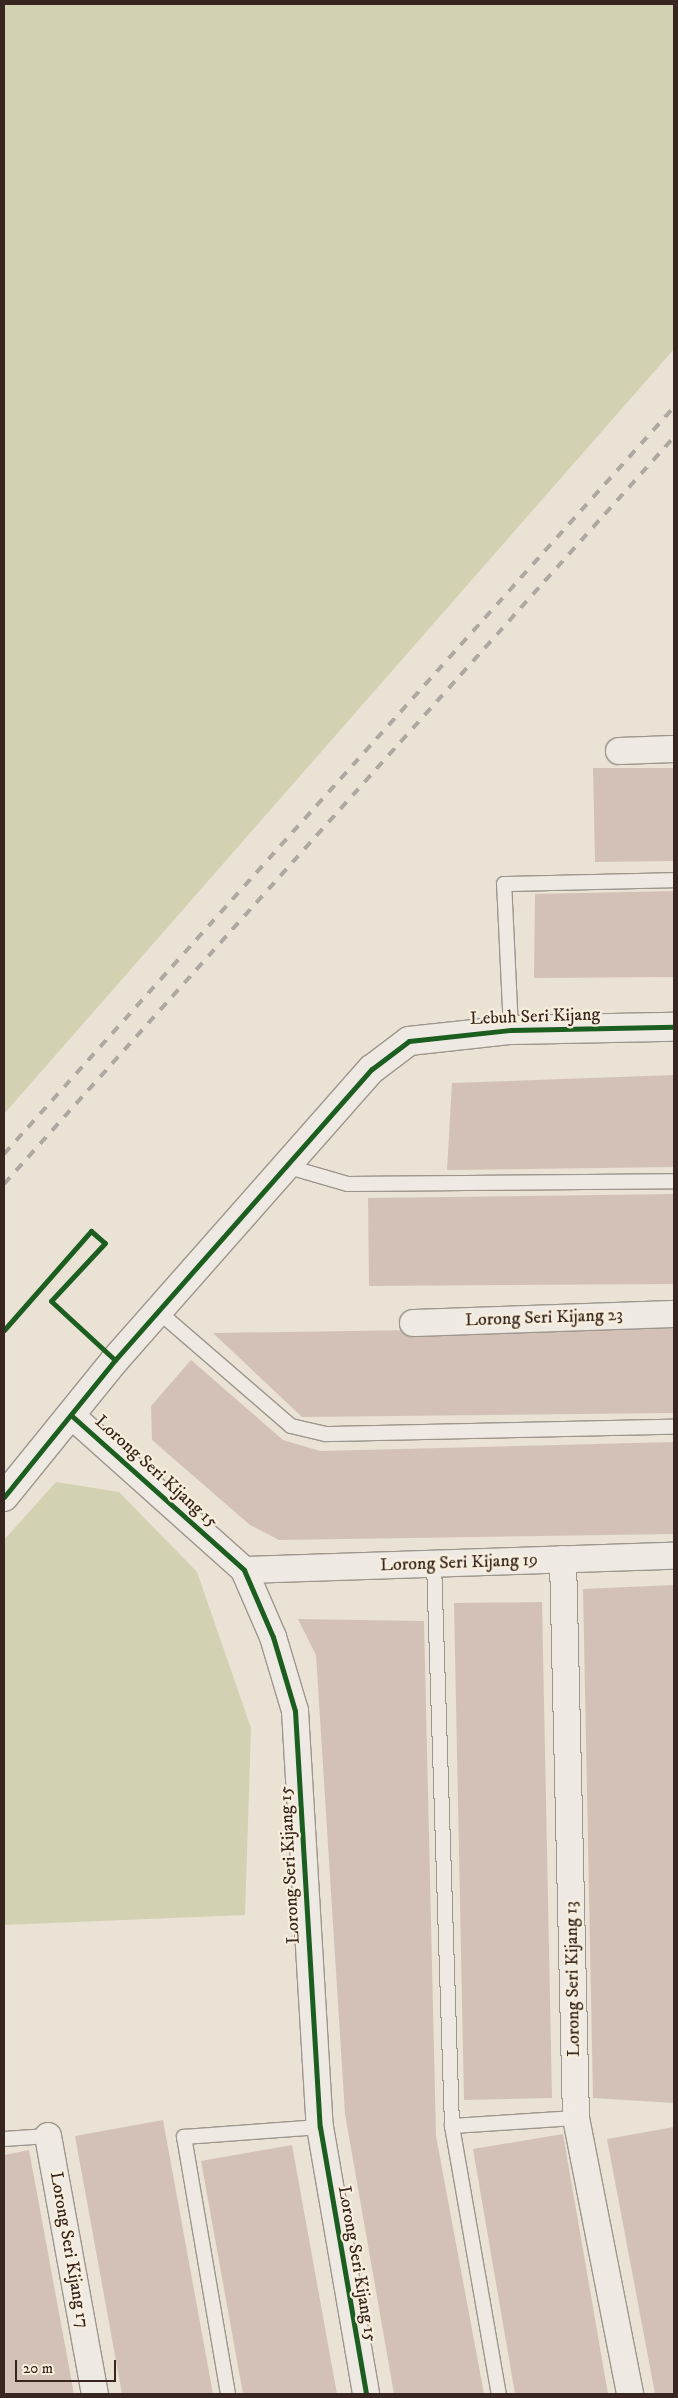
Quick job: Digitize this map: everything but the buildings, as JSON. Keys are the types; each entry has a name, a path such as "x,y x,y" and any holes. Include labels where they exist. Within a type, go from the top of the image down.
{"street":[{"path":"619,751 674,749"},
{"name":"Lebuh Seri Kijang","path":"4,1497 159,1312 289,1167 372,1069 409,1041 511,1030 674,1027"},
{"name":"Lorong Seri Kijang 23","path":"413,1323 674,1314"},
{"name":"Lorong Seri Kijang 15","path":"72,1416 244,1570 273,1637 295,1711 320,2127 366,2394"},
{"name":"Lorong Seri Kijang 19","path":"244,1570 674,1556"},
{"name":"Lorong Seri Kijang 13","path":"563,1559 576,2118 630,2394"},
{"name":"Lorong Seri Kijang 17","path":"48,2136 95,2394"}],"lane":[{"path":"511,1030 504,884 674,880"},
{"path":"289,1167 348,1184 674,1181"},
{"path":"159,1312 291,1426 308,1430 326,1434 674,1427"},
{"path":"434,1563 452,2126 499,2394"},
{"path":"452,2126 576,2118"},
{"path":"228,2394 184,2137 320,2127"},
{"path":"4,2139 48,2136"}],"green space":[{"path":"4,4 674,4 674,349 4,1114"},
{"path":"56,1482 119,1492 197,1572 251,1728 245,1915 4,1925 4,1540"}],"railway":[{"path":"4,1154 674,407"},
{"path":"4,1184 674,437"}],"cycle path":[{"path":"4,1497 115,1360 372,1069 409,1041 511,1030 674,1027"},
{"path":"4,1330 91,1231 105,1243 51,1301 115,1360"},
{"path":"72,1416 244,1570 273,1637 295,1711 320,2127 366,2394"}]}
